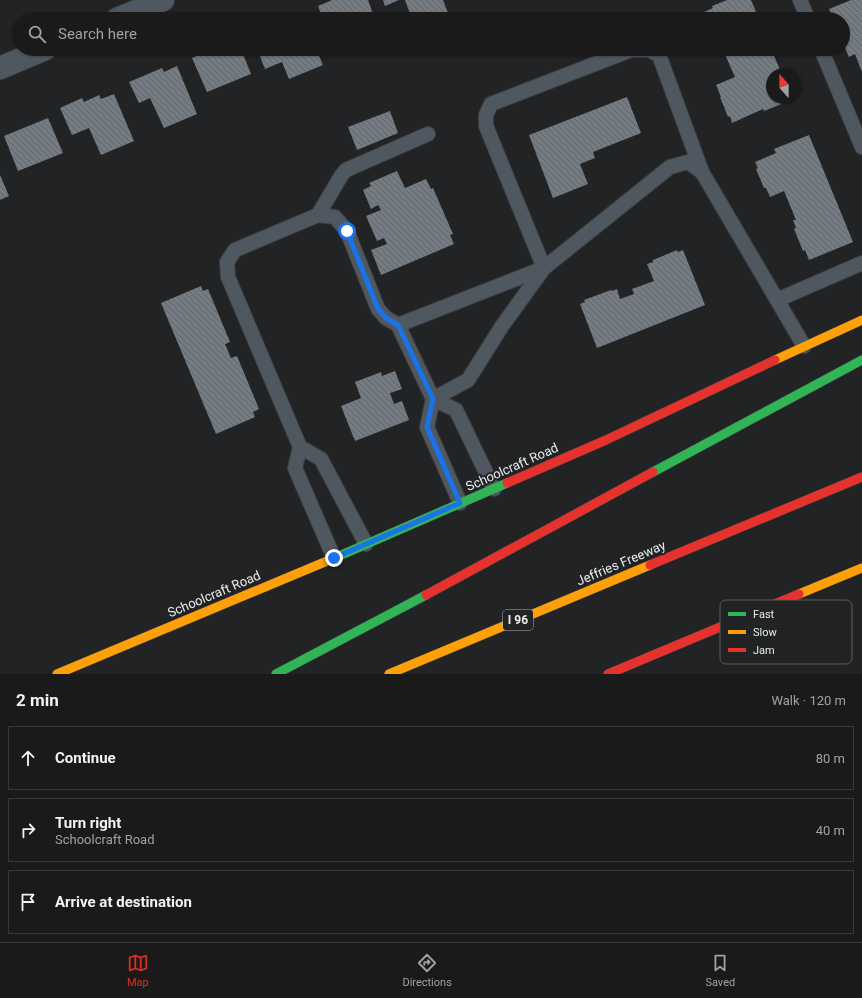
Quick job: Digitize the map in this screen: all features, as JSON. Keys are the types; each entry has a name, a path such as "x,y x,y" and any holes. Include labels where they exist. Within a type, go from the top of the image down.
{"main road":[{"name":"Schoolcraft Road","path":"57,674 334,558 606,440 862,320"},
{"path":"276,674 421,598 862,360"},
{"name":"Jeffries Freeway","path":"389,674 862,477"},
{"path":"785,600 862,568"},
{"path":"608,674 720,627"}],"street":[{"path":"134,12 163,0"},
{"path":"0,68 28,56"}],"lane":[{"path":"800,0 805,12"},
{"path":"544,268 486,126 486,115 491,104 615,56"},
{"path":"659,56 702,172 804,346"},
{"path":"824,56 862,147"},
{"path":"318,215 346,170 428,134"},
{"path":"433,399 468,380 502,326 544,268 670,167 688,162 702,172"},
{"path":"334,558 295,468 300,447 228,277 227,262 235,250 318,215 335,217 347,231 378,309 386,318 398,325 433,399 427,427 460,503"},
{"path":"777,300 862,263"},
{"path":"398,325 544,268"},
{"path":"433,399 456,410 494,489"},
{"path":"300,447 322,459 366,544"}],"building":[{"path":"332,0 368,0 372,12 320,12 318,6"},
{"path":"383,0 399,0 385,6"},
{"path":"405,0 443,0 448,12 409,12"},
{"path":"727,0 751,0 756,12 704,12 713,8 712,6"},
{"path":"851,0 862,0 862,72 855,54 849,57 849,56 850,56 850,12 830,12 829,9"},
{"path":"197,56 244,56 251,74 207,92 192,58"},
{"path":"260,56 319,56 323,65 289,79 282,62 265,69"},
{"path":"726,56 774,56 779,68 766,68 766,104 782,104 764,111 763,109 732,123 730,116 728,117 716,85 735,77"},
{"path":"177,66 197,114 164,128 150,98 139,103 129,82 162,68 164,72"},
{"path":"114,94 134,141 101,155 89,128 72,135 60,108 82,98 84,102 99,95 101,99"},
{"path":"627,97 641,133 593,152 595,158 580,164 588,184 553,198 529,135"},
{"path":"390,111 398,133 357,150 348,127"},
{"path":"48,118 63,153 18,171 4,136"},
{"path":"809,135 853,242 809,260 805,250 803,251 794,229 796,228 793,220 796,220 784,191 770,197 766,188 764,188 756,169 758,168 755,162 776,153 774,149"},
{"path":"397,171 405,188 426,179 431,189 433,188 453,234 450,235 454,244 381,275 371,250 387,244 384,238 377,241 366,216 381,210 378,205 371,209 363,190 371,186 369,183"},
{"path":"0,175 9,196 0,200"},
{"path":"677,250 678,252 683,250 705,305 597,348 580,304 585,302 584,300 611,290 617,289 620,299 634,294 632,289 654,281 647,264"},
{"path":"201,286 203,291 208,289 230,342 225,344 231,358 237,356 259,409 253,412 255,417 216,434 161,303"},
{"path":"395,371 402,389 390,393 394,404 402,401 409,420 355,441 341,406 361,398 355,382 381,372 382,376"}],"traffic: fast":[{"path":"653,472 862,360"},
{"path":"339,556 507,483"},
{"path":"276,674 426,595"}],"traffic: slow":[{"path":"775,360 862,320"},
{"path":"57,674 339,556"},
{"path":"389,674 650,565"},
{"path":"799,594 862,568"}],"traffic: jam":[{"path":"507,483 606,440 775,360"},
{"path":"426,595 653,472"},
{"path":"650,565 862,477"},
{"path":"785,600 799,594"},
{"path":"608,674 720,627"}],"route":[{"path":"334,558 460,503 427,427 433,399 398,325 386,318 378,309 347,231"}]}
